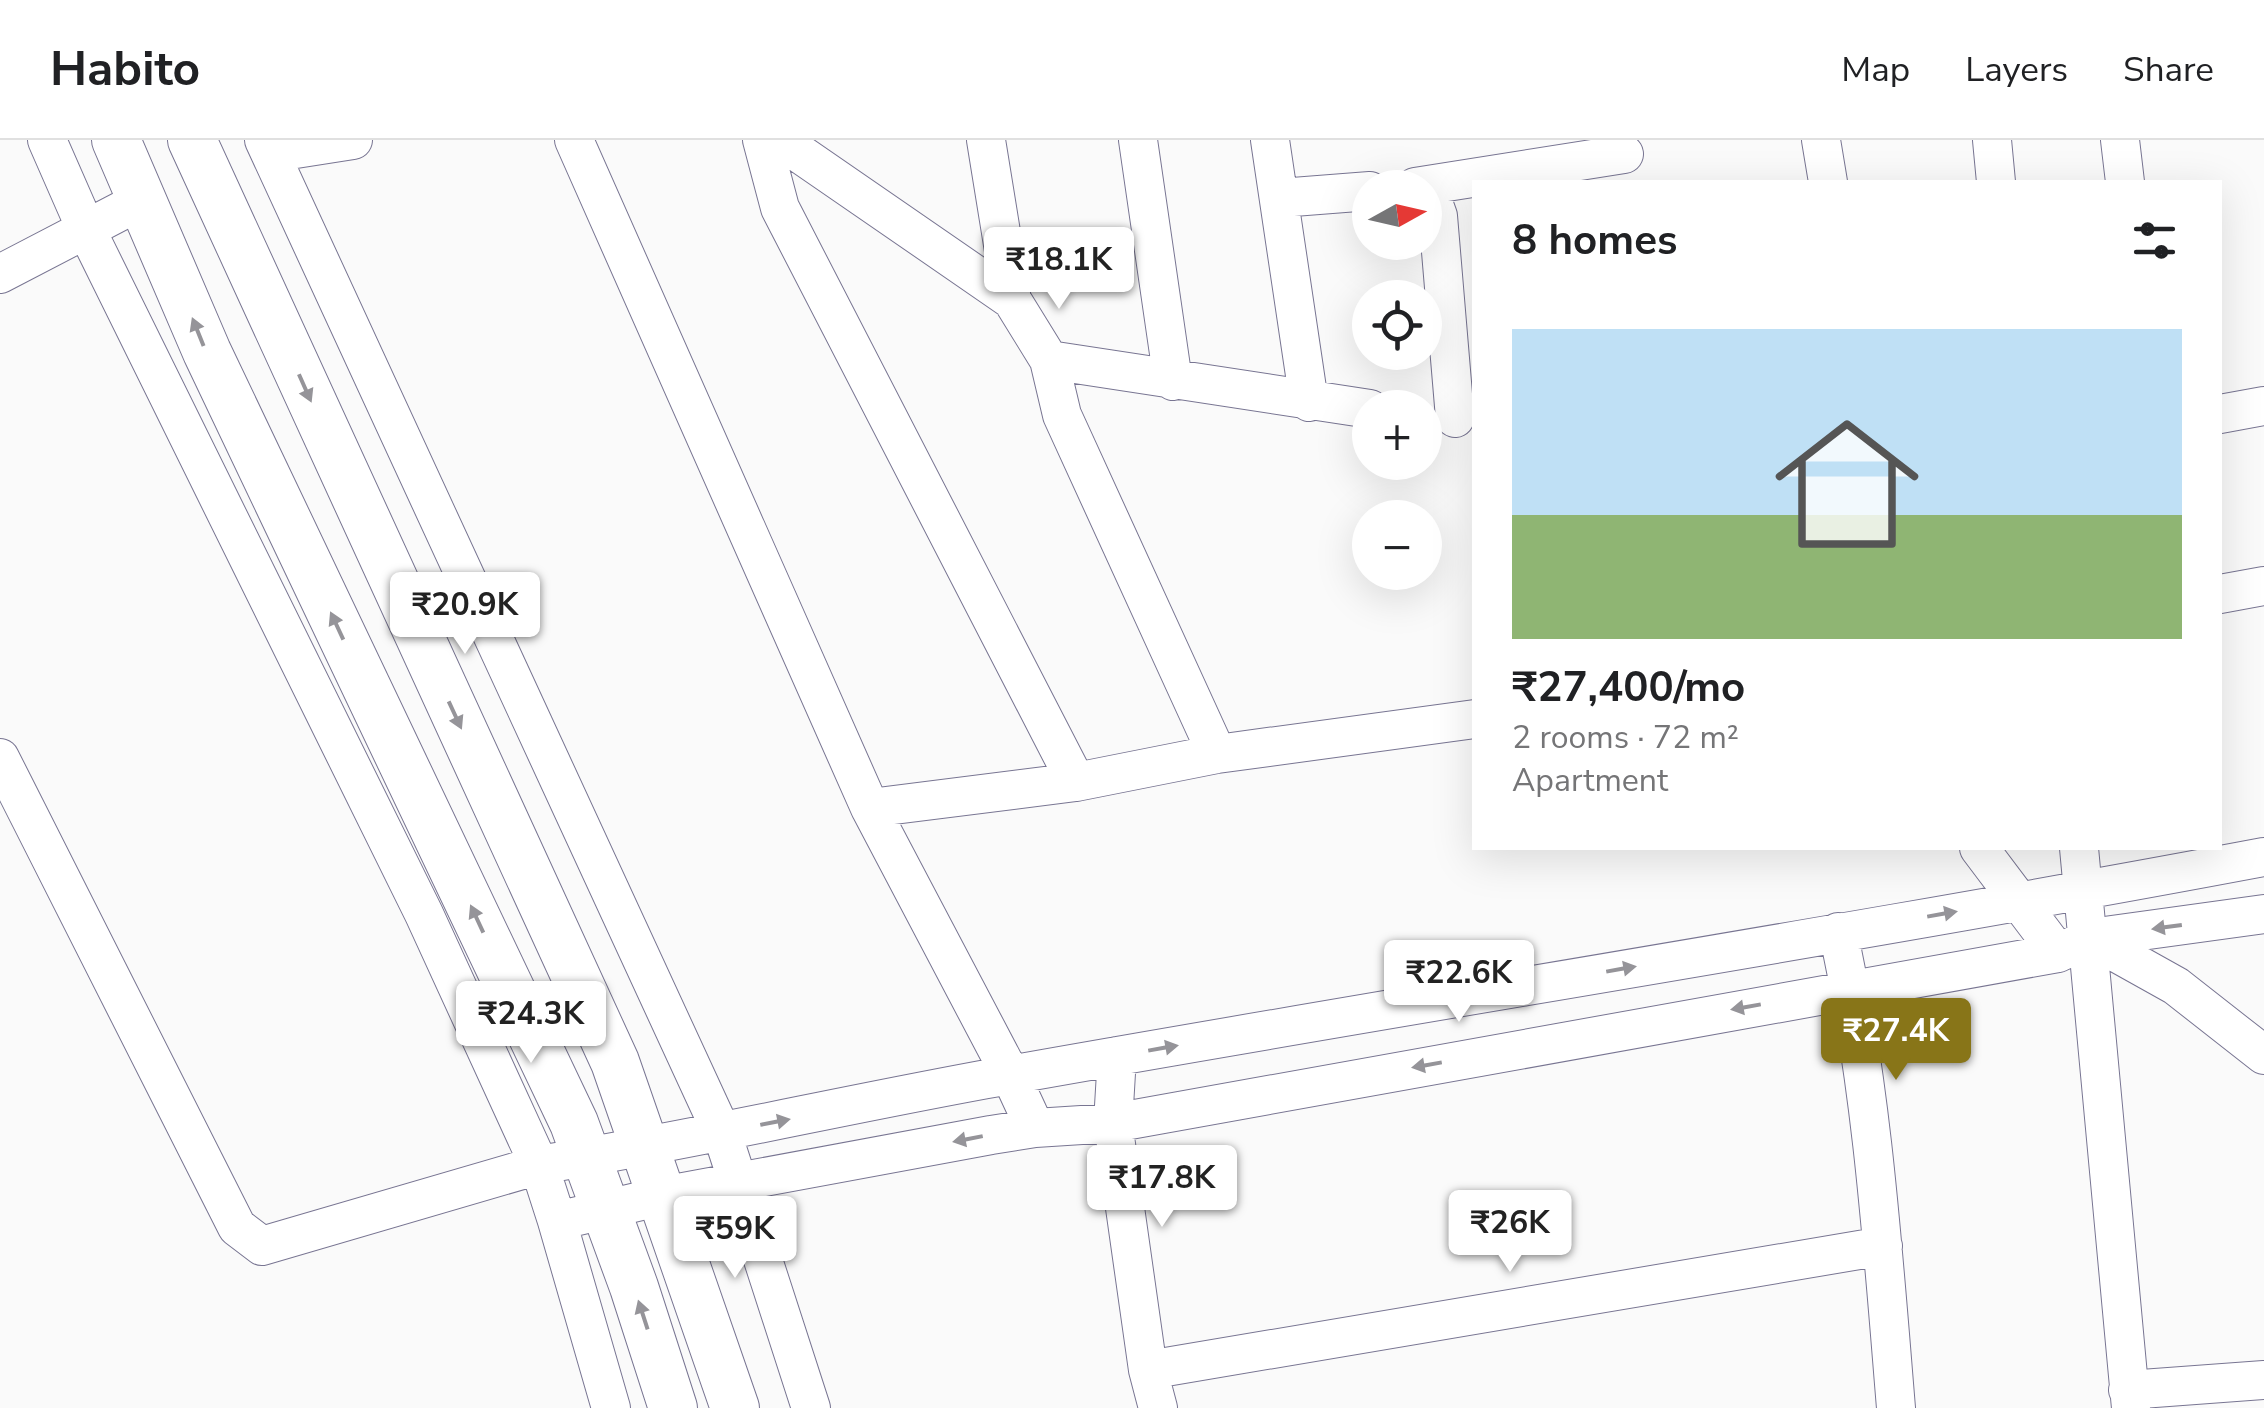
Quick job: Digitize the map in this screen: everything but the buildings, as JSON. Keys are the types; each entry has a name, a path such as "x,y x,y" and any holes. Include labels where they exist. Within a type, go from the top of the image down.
{"street":[{"path":"47,140 86,229 424,914 539,1165 611,1408"},
{"path":"116,140 206,352 574,1123 673,1408"},
{"path":"192,140 615,1062 735,1408"},
{"path":"353,140 268,146 722,1133 811,1408"},
{"path":"574,140 870,808 1035,1128"},
{"path":"762,140 780,208 1076,782"},
{"path":"780,140 1012,300"},
{"path":"986,140 1012,300 1049,360 1062,415 1217,754"},
{"path":"1138,140 1174,381"},
{"path":"1270,140 1309,402"},
{"path":"1822,140 1828,180"},
{"path":"1992,140 1996,180"},
{"path":"2120,140 2125,180"},
{"path":"1442,183 1625,159"},
{"path":"1280,198 1352,192"},
{"path":"0,274 144,199"},
{"path":"1441,260 1452,420"},
{"path":"1049,360 1352,406"},
{"path":"2222,414 2264,406"},
{"path":"2222,594 2264,586"},
{"path":"870,808 1076,782 1217,754 1472,719"},
{"path":"0,758 237,1227 262,1246 539,1165 722,1133 1010,1074 2264,857"},
{"path":"1981,850 2019,900 2074,945 2176,986 2264,1054"},
{"path":"2080,850 2083,891 2074,945 2129,1399 2264,1380"},
{"path":"557,1221 662,1196 1035,1128 1113,1123 2074,945 2264,914"},
{"path":"1838,932 1850,988 1883,1246 1896,1408"},
{"path":"1118,1056 1113,1123 1148,1370 1158,1408"},
{"path":"1148,1370 1883,1246"}]}
